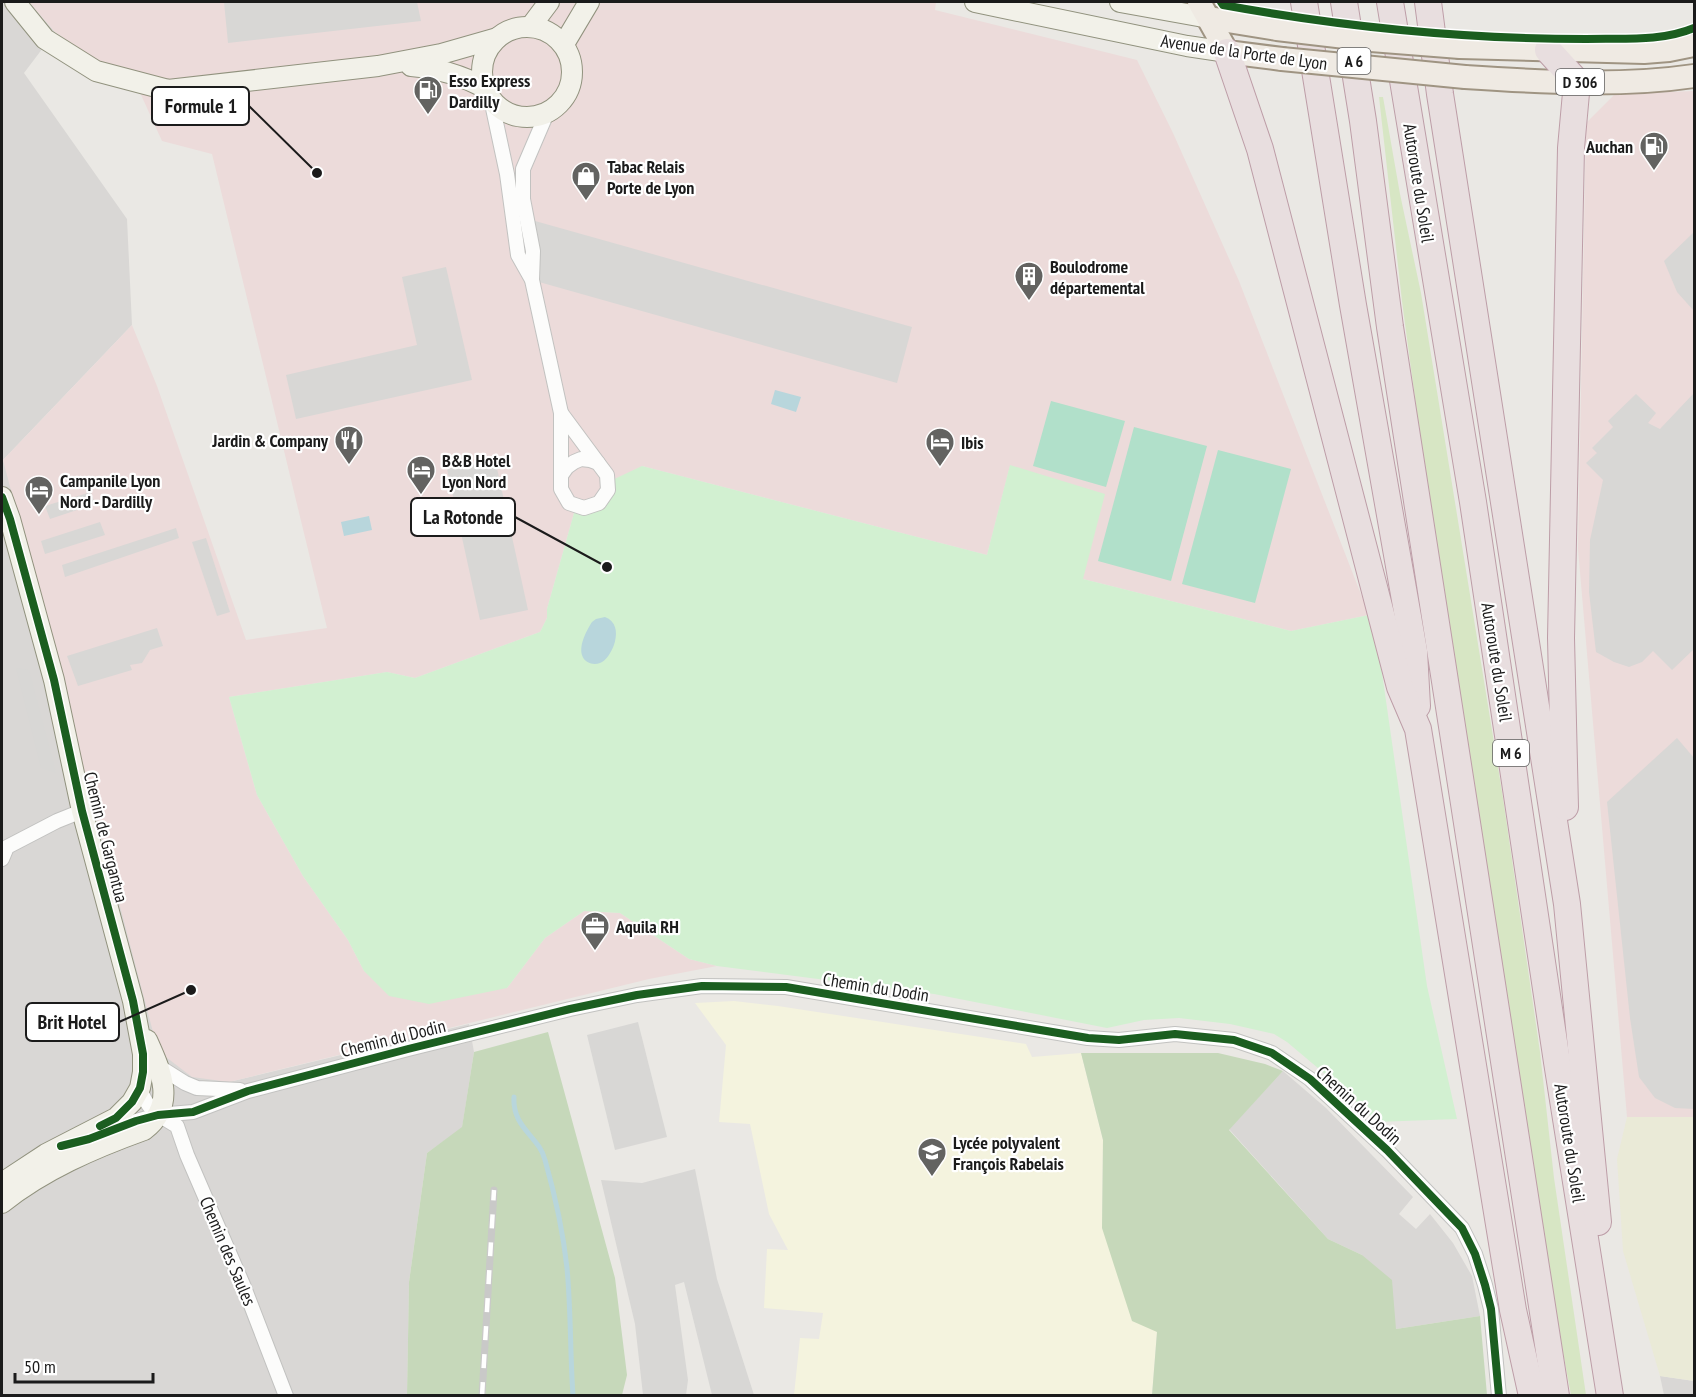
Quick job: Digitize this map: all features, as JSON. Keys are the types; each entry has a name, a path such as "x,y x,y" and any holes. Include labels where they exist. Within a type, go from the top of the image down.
{"highway":[{"path":"1304,2 1353,305 1414,651 1418,729 1514,1310 1532,1395"},
{"name":"A 6","path":"1344,2 1363,121 1390,327 1556,1395"},
{"name":"Autoroute du Soleil","path":"1390,2 1473,502 1557,1062 1610,1395"},
{"path":"1428,2 1442,105 1567,904 1616,1395"},
{"path":"1548,50 1577,82 1571,148 1561,638 1567,904"},
{"path":"1227,52 1260,149 1400,687 1418,729"}],"main road":[{"path":"1204,10 1227,52"},
{"name":"Avenue de la Porte de Lyon","path":"1204,10 1277,29 1460,47 1644,52 1695,45"},
{"name":"Avenue de la Porte de Lyon","path":"1227,52 1465,77 1577,82 1654,82 1695,75"}],"street":[{"path":"15,2 45,39 96,71 168,90 378,66 441,54 497,38 519,27 531,26 543,29 564,44 573,68 572,82 562,102 547,113 532,117 516,116 502,110 488,93 458,74 414,66 378,66"},
{"path":"531,26 549,2"},
{"path":"564,44 589,2"},
{"name":"Avenue de la Porte de Lyon","path":"975,2 1176,44 1227,52"},
{"name":"Avenue de la Porte de Lyon","path":"1120,2 1204,10"},
{"path":"497,38 488,48 483,61 482,74 507,174 518,255 532,280"},
{"path":"547,113 523,169 523,199 534,251 532,280 561,413 562,474 560,482 564,497 576,506 592,506 604,497 608,490 607,475 561,413"},
{"path":"562,474 567,467 581,459 598,463"},
{"name":"Chemin de Gargantua","path":"2,497 54,680 82,811 137,1022 143,1054 140,1088"},
{"path":"2,859 7,847 57,821 82,811"},
{"name":"Chemin du Dodin","path":"61,1146 89,1139 136,1121 193,1112 248,1090 545,1015 637,995 702,986 786,987 1088,1038 1119,1040 1175,1034 1234,1040 1272,1053 1310,1079 1387,1150 1462,1228 1475,1254 1491,1310 1500,1395"},
{"path":"2,1203 19,1189 53,1170 100,1146 144,1130 158,1116 164,1097 162,1075 137,1022"},
{"name":"Chemin du Dodin","path":"158,1066 197,1088 248,1090"},
{"path":"2,1183 45,1154 116,1118 132,1102 140,1088"},
{"name":"Chemin des Saules","path":"140,1088 147,1105 158,1116 177,1126 286,1395"}],"shaded area":[{"path":"2,2 29,2 55,32 24,73 127,219 132,325 3,460 229,1082 469,1024 474,1052 462,1128 427,1153 409,1282 407,1395 2,1396"},
{"path":"29,2 936,2 935,10 1137,60 1173,133 1239,281 1369,615 1291,631 1083,579 1010,466 987,555 642,466 599,503 576,506 547,609 547,618 540,632 415,678 387,672 229,697 257,795 303,876 348,940 364,971 507,988 545,938 584,911 620,913 689,959 717,966 649,979 229,1082 192,1077 158,1051 3,460 132,325 157,386 246,640 327,628 212,154 162,141 132,75 99,62 55,32"},
{"path":"224,2 417,2 421,21 228,43"},
{"path":"1694,91 1694,1117 1627,1117 1578,549 1586,123 1615,94"},
{"path":"528,219 912,327 897,383 532,280"},
{"path":"1694,232 1694,311 1677,292 1664,261"},
{"path":"446,267 472,380 296,419 286,375 417,345 402,277"},
{"path":"1694,393 1694,649 1672,670 1653,651 1642,662 1629,667 1596,652 1589,592 1590,540 1603,480 1586,463 1597,453 1592,448 1613,427 1608,421 1636,394 1656,413 1648,423 1660,429"},
{"path":"495,459 528,610 480,620 447,469"},
{"path":"91,492 95,504 50,519 45,506"},
{"path":"100,522 105,535 45,554 41,541"},
{"path":"176,528 179,538 65,577 62,565"},
{"path":"206,538 230,612 217,616 192,542"},
{"path":"157,628 163,646 150,650 142,663 130,665 132,670 78,686 67,656"},
{"path":"16,668 29,670 56,773 41,768"},
{"path":"1677,738 1694,758 1694,1109 1675,1108 1655,1098 1639,1077 1630,1018 1607,802"},
{"name":"Lycée polyvalent François Rabelais","path":"734,1001 1026,1044 1032,1057 1081,1053 1103,1140 1102,1228 1157,1332 1152,1395 794,1395 800,1338 819,1339 823,1313 764,1308 767,1249 788,1250 769,1214 750,1124 719,1122 726,1045 695,1003"},
{"path":"638,1022 667,1137 615,1150 587,1035"},
{"path":"548,1032 615,1278 627,1375 622,1395 407,1395 409,1282 427,1153 462,1127 474,1052"},
{"path":"1081,1053 1218,1053 1265,1064 1283,1071 1229,1130 1328,1239 1362,1255 1392,1280 1396,1329 1480,1316 1487,1395 1152,1395 1157,1332 1132,1321 1102,1228 1103,1140"},
{"path":"1283,1071 1326,1108 1413,1197 1399,1214 1416,1229 1430,1214 1453,1243 1472,1276 1480,1316 1396,1329 1362,1255 1328,1239 1229,1129"},
{"path":"1627,1117 1694,1117 1694,1381 1660,1376 1623,1251 1617,1159"},
{"path":"695,1169 717,1279 754,1395 712,1395 684,1282 675,1285 688,1380 686,1395 643,1395 635,1324 601,1180 642,1183"},
{"path":"1660,1376 1694,1381 1694,1395 1664,1395"}],"green space":[{"path":"1379,97 1383,97 1421,293 1503,798 1540,1052 1554,1178 1586,1395 1571,1395 1554,1304 1424,466 1402,301"},
{"path":"1051,401 1125,421 1106,487 1033,466"},
{"path":"1134,427 1207,446 1171,581 1098,561"},
{"path":"1218,450 1291,469 1255,603 1182,584"},
{"path":"1010,465 1105,494 1083,579 1291,631 1369,615 1381,666 1427,986 1457,1119 1376,1122 1350,1095 1287,1042 1274,1034 1230,1024 1179,1018 1144,1020 1107,1028 934,994 717,966 689,959 620,913 584,911 545,938 507,988 429,1004 389,996 364,971 348,940 303,876 257,795 229,697 387,672 415,678 540,632 547,618 547,609 576,506 599,503 608,482 642,466 987,555"}],"water":[{"path":"775,390 801,397 796,412 771,404"},
{"path":"369,516 372,530 344,536 341,522"},
{"path":"605,617 612,621 615,627 615,642 609,656 598,664 594,664 586,661 581,647 592,622"}],"waterway":[{"path":"514,1097 517,1117 542,1152 558,1213 568,1284 573,1396"}],"railway":[{"path":"482,1396 494,1190"}],"cycle path":[{"path":"1221,2 1223,5 1313,20 1495,37 1642,38 1668,35 1694,28"},
{"path":"2,497 54,680 82,811 133,1001 143,1054 140,1088 132,1102 116,1118 100,1126"},
{"path":"61,1146 89,1139 136,1121 158,1115 193,1112 248,1091 408,1049 570,1009 637,995 702,986 786,987 1088,1038 1119,1040 1175,1034 1234,1040 1272,1053 1310,1079 1387,1150 1462,1228 1475,1254 1491,1309 1499,1396"}],"place":[{"name":"Esso Express Dardilly","path":"428,116"},
{"name":"Auchan","path":"1654,172"},
{"name":"Formule 1","path":"317,173"},
{"name":"Tabac Relais Porte de Lyon","path":"586,202"},
{"name":"Boulodrome départemental","path":"1029,302"},
{"name":"Jardin & Company","path":"349,466"},
{"name":"Ibis","path":"940,468"},
{"name":"B&B Hotel Lyon Nord","path":"421,496"},
{"name":"Campanile Lyon Nord - Dardilly","path":"39,516"},
{"name":"La Rotonde","path":"607,567"},
{"name":"Aquila RH","path":"595,952"},
{"name":"Brit Hotel","path":"191,990"},
{"name":"Lycée polyvalent François Rabelais","path":"932,1178"}]}
